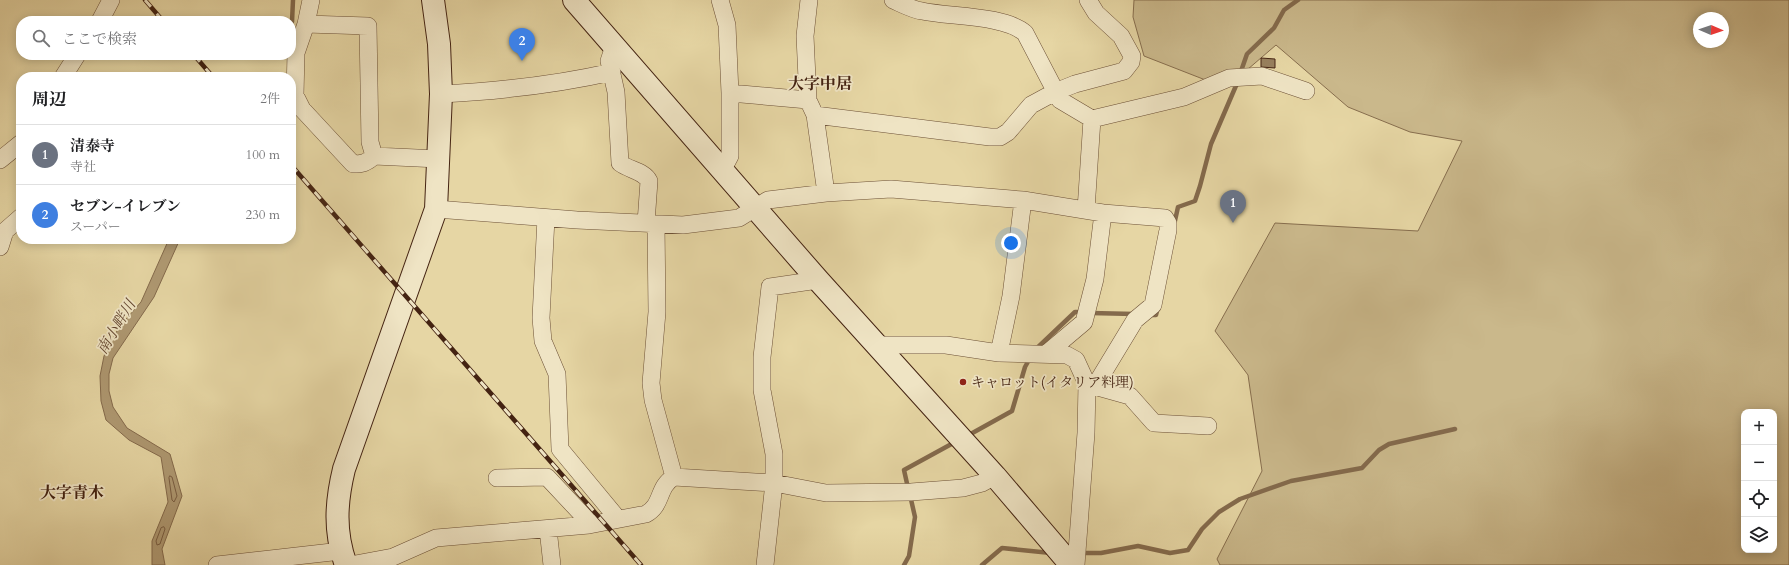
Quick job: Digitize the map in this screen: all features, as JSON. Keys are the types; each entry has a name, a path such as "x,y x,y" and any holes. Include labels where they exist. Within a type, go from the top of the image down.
{"street":[{"path":"103,16 111,0"},
{"path":"296,47 306,24 311,0"},
{"path":"346,560 337,532 339,490 344,469 436,209 441,94 439,44 433,0"},
{"path":"574,0 818,280 995,476 1071,565"},
{"path":"720,0 726,25 730,93 730,156 722,169"},
{"path":"809,0 805,36 811,108 826,193"},
{"path":"893,0 920,11 1006,22 1013,25 1025,33 1060,100 1066,105 1092,119 1184,97 1229,78 1262,76 1306,91"},
{"path":"730,93 811,108 990,137 1000,137 1015,126 1031,105 1055,92 1075,84 1124,71 1131,62 1132,56 1121,36 1096,13 1088,0"},
{"path":"306,24 368,26 370,142 374,156"},
{"path":"614,46 609,61 616,92 620,163 626,168 647,176 649,181 657,312 652,389 653,400 674,477"},
{"path":"66,72 74,60"},
{"path":"294,60 294,72"},
{"path":"441,94 569,82 612,72"},
{"path":"296,97 302,109 353,164 365,163 374,156 439,159"},
{"path":"1086,210 1092,119"},
{"path":"0,160 16,147"},
{"path":"436,209 546,218 683,225 739,218 768,200 826,193 891,189 1023,200 1103,213 1165,218 1168,223 1168,230 1153,305 1135,320 1091,385 1076,565"},
{"path":"999,353 1011,296 1023,200"},
{"path":"1046,354 1084,322 1095,279 1103,213"},
{"path":"546,218 541,318 543,340 557,374 560,449 618,519"},
{"path":"0,247 5,231 16,221"},
{"path":"764,565 774,483 774,454 762,390 762,357 770,287 818,280"},
{"path":"877,345 946,345 999,353 1067,355 1076,360 1091,385 1130,396 1154,423 1208,426"},
{"path":"217,565 280,561 393,558 436,538 548,529 591,524 646,514 654,510 666,482 674,477 774,483 826,492 911,492 964,488 982,484 995,476"},
{"path":"497,478 547,477 591,524"},
{"path":"548,529 552,565"}],"shaded area":[{"path":"1134,0 1789,0 1789,565 1220,565 1217,559 1262,471 1248,375 1215,331 1275,223 1418,231 1462,141 1410,132 1348,107 1276,45 1226,88 1144,56 1133,17"}],"water":[{"path":"167,244 178,244 154,297 113,358 109,374 109,391 113,407 127,428 170,454 182,496 162,549 165,565 152,565 152,541 168,502 161,457 129,440 106,420 101,401 100,376 104,356 119,327 141,302"}],"building":[{"path":"1261,58 1275,59 1275,68 1261,67"}],"waterway":[{"name":"南小畔川","path":"292,16 293,0"},
{"path":"1240,74 1247,54 1274,28 1284,10 1298,0"},
{"path":"1174,225 1178,207 1195,201 1211,144 1238,81"},
{"path":"1148,315 1156,315 1158,307"},
{"path":"1035,350 1075,312 1083,312"},
{"path":"1090,313 1135,314"},
{"path":"967,436 1012,411 1025,367 1030,358"},
{"path":"1080,553 1101,553 1138,546 1170,553 1188,550 1202,529 1219,512 1240,499 1291,481 1362,468 1379,450 1389,444 1455,429"},
{"path":"908,488 904,470 957,441"},
{"path":"904,565 909,556 915,517 910,495"},
{"path":"982,565 1002,548 1051,553"}],"railway":[{"path":"145,0 159,16"},
{"path":"198,60 209,72"},
{"path":"296,171 641,565"}],"place":[{"name":"セブン-イレブン","path":"522,61"},
{"name":"清泰寺","path":"1233,223"},
{"name":"キャロット(イタリア料理)","path":"963,382"}],"district":[{"name":"大字中居","path":"820,83"},
{"name":"大字青木","path":"72,492"}]}
